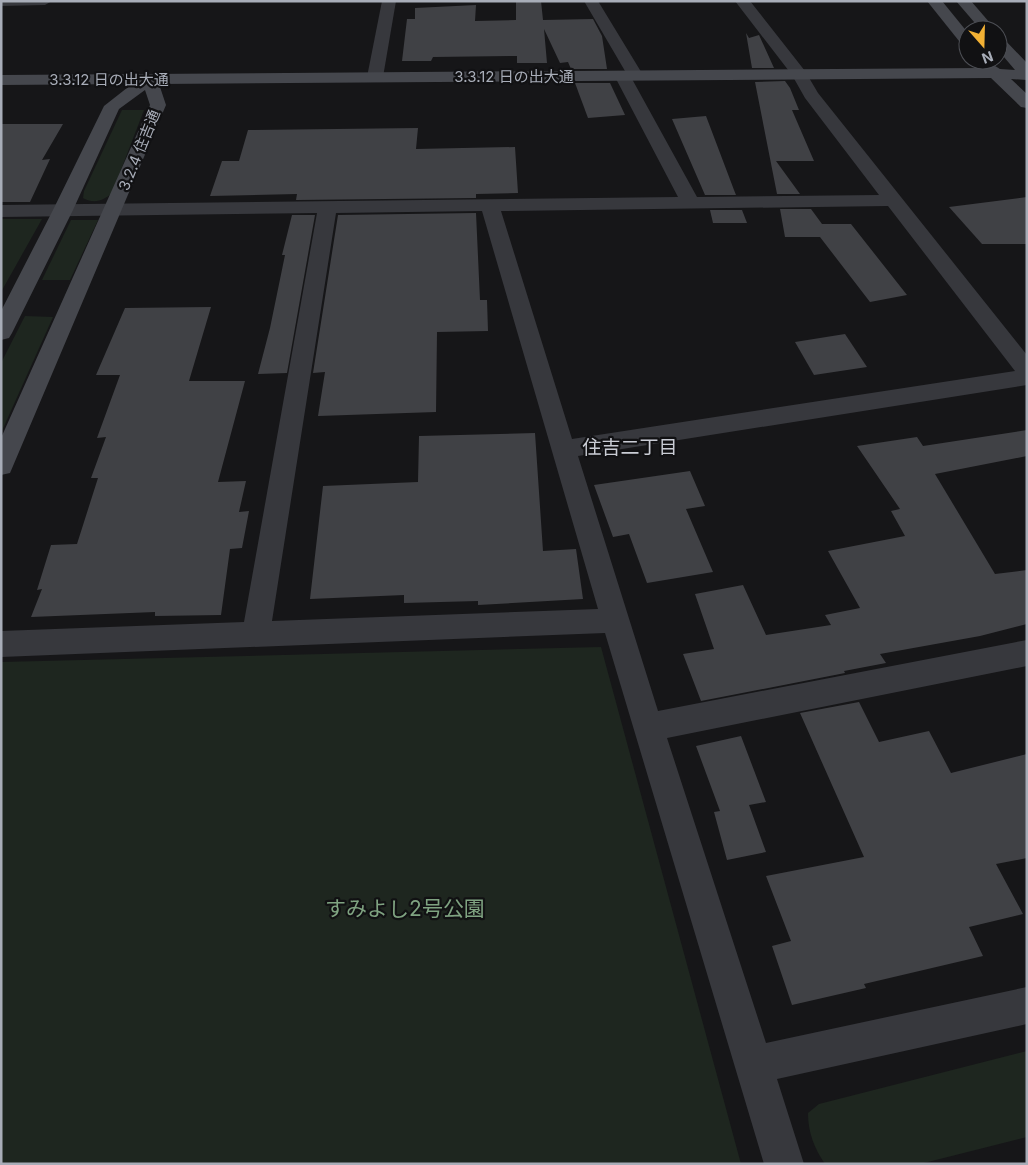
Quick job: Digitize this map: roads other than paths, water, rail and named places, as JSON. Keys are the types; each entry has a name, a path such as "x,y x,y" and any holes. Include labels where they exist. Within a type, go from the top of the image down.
{"street":[{"path":"1,2 45,1"},
{"path":"376,77 390,1"},
{"path":"591,1 690,202"},
{"path":"742,1 800,74 811,95 1027,371"},
{"path":"934,1 958,31"},
{"path":"963,1 980,20"},
{"path":"1008,52 1027,74"},
{"path":"990,70 1027,103"},
{"name":"3.3.12 日の出大通","path":"1,80 1027,74"},
{"name":"3.2.4 住吉通","path":"1,333 63,210 112,106 148,79 158,105 1,466"},
{"path":"1,211 114,208 894,200"},
{"path":"490,204 615,620 755,1065 784,1164"},
{"path":"256,634 328,206"},
{"path":"564,448 1027,377"},
{"path":"1,644 615,620"},
{"path":"649,727 1027,653"},
{"path":"755,1065 1027,1005"}],"district":[{"name":"住吉二丁目","path":"630,447"}],"park label":[{"name":"すみよし2号公園","path":"405,908"}]}
